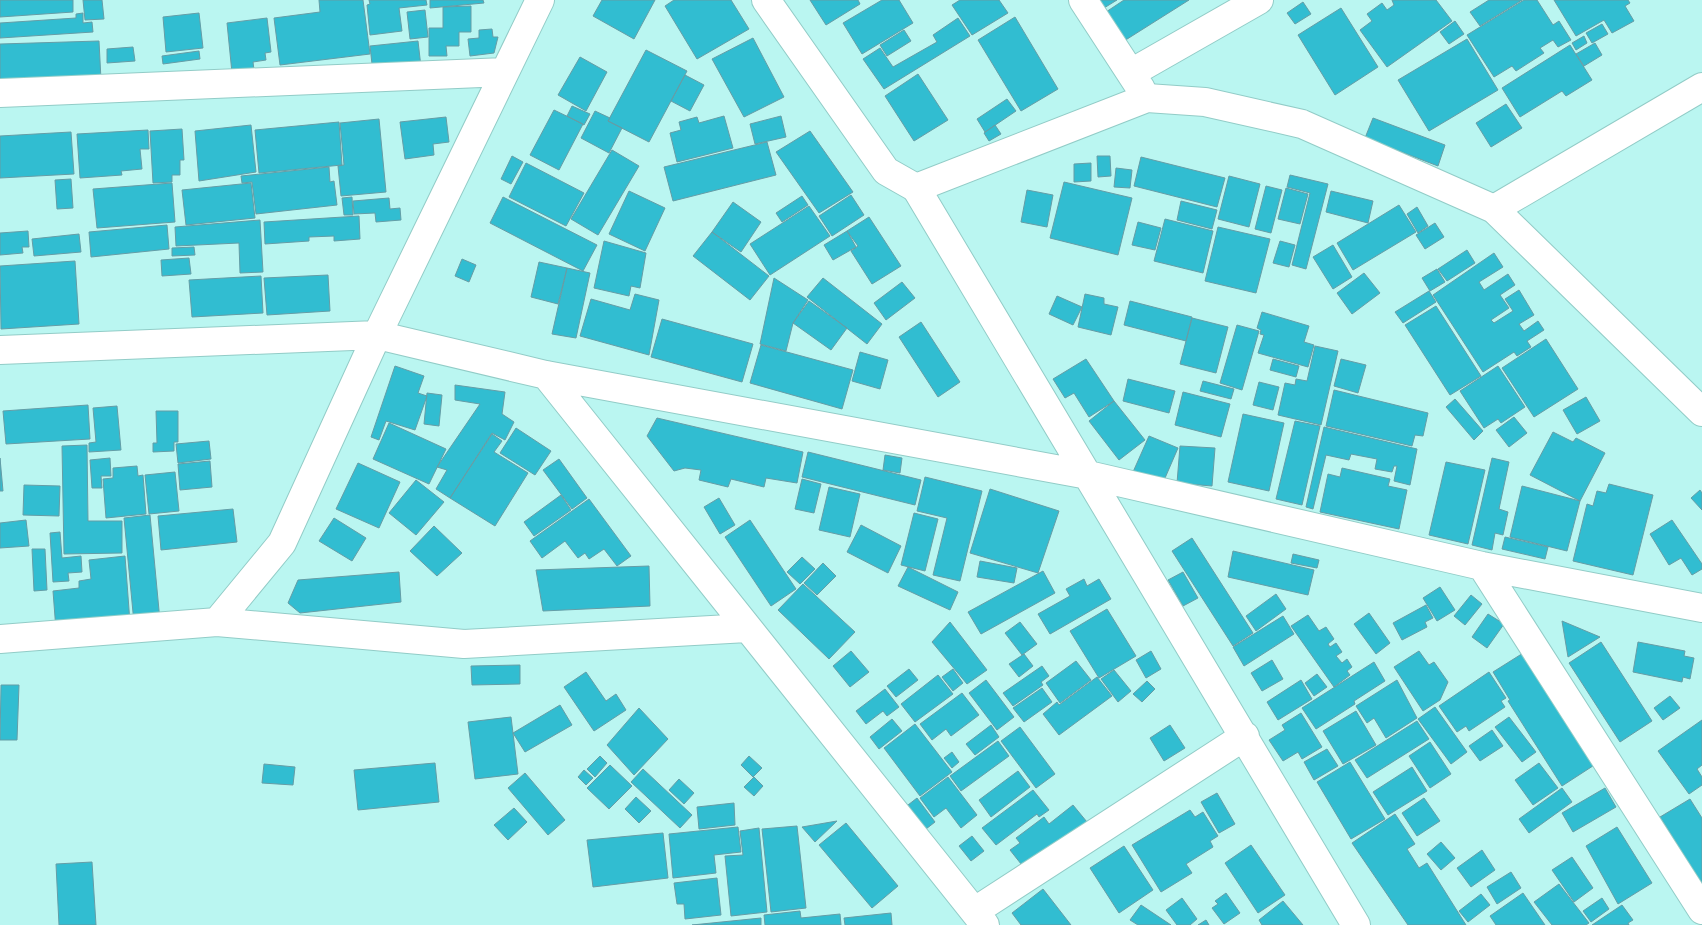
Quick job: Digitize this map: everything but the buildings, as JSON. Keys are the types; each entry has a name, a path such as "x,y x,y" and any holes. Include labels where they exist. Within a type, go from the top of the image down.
{"street":[{"path":"217,622 282,542 377,336 540,0"},
{"path":"766,0 886,171 916,188 1245,736 1356,925"},
{"path":"1083,0 1147,98"},
{"path":"1131,73 1259,0"},
{"path":"0,93 505,72"},
{"path":"1494,209 1702,87"},
{"path":"916,188 1147,98 1205,102 1302,124 1494,209 1702,412"},
{"path":"0,350 377,336 546,374 1088,475 1482,566 1702,608"},
{"path":"546,374 980,918 1245,736"},
{"path":"1482,566 1702,910"},
{"path":"0,639 217,622 464,644 747,628"}]}
